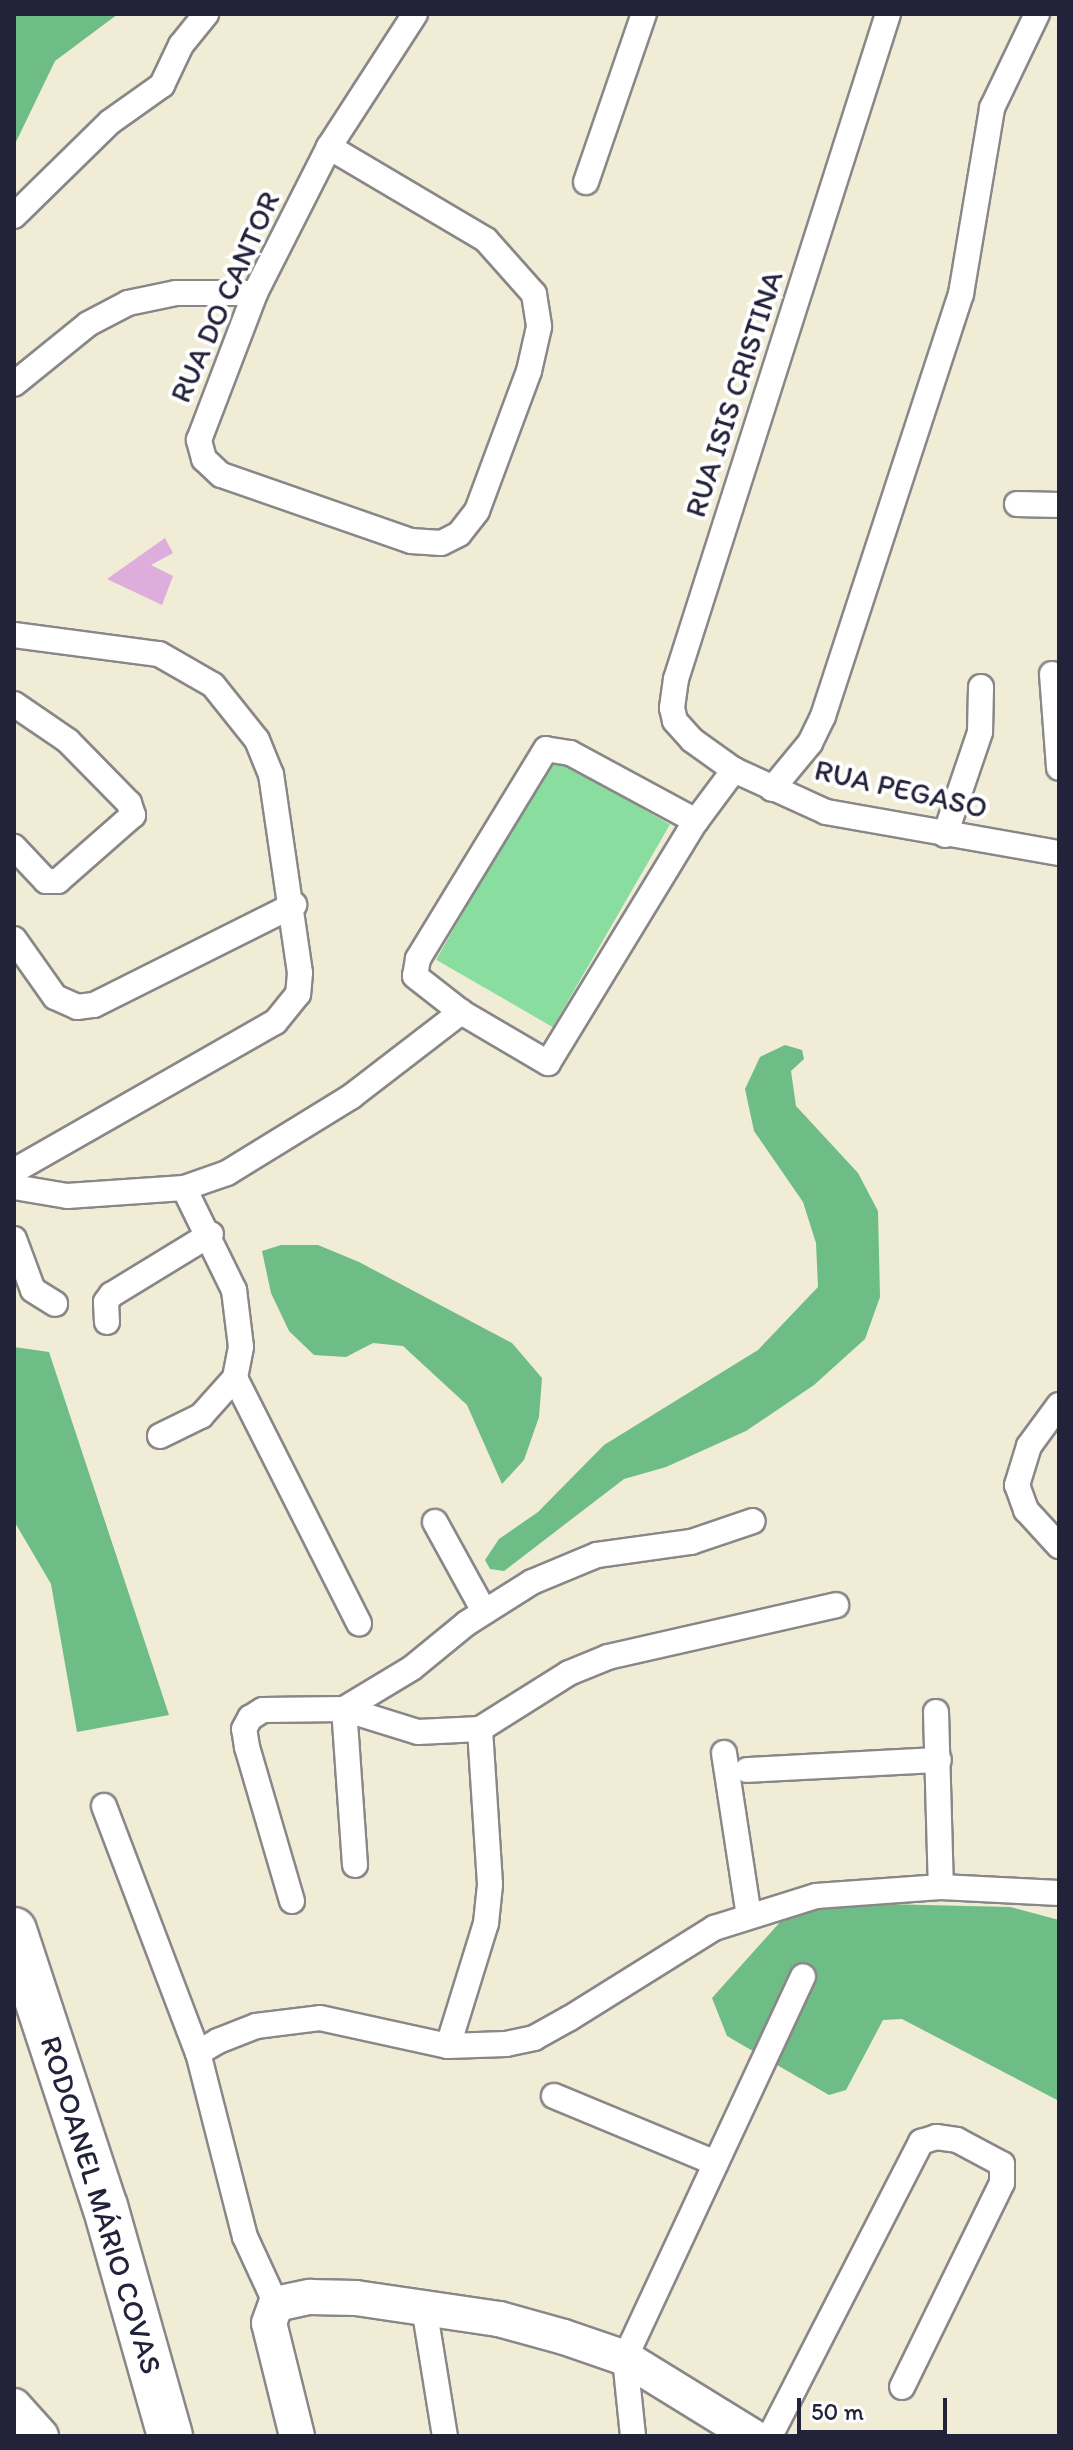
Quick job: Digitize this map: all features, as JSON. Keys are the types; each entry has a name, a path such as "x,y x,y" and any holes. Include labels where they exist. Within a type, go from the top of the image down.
{"highway":[{"name":"RODOANEL MÁRIO COVAS","path":"14,1930 105,2206 170,2436"}],"main road":[{"path":"297,2436 269,2323 276,2304 310,2297 356,2298 499,2319 625,2358 752,2436"},
{"path":"14,2406 41,2436"}],"street":[{"path":"14,216 110,122 162,85 181,45 206,14"},
{"name":"RUA DO CANTOR","path":"329,147 486,240 534,294 539,327 529,371 477,511 459,534 441,543 411,541 221,475 204,459 199,440 206,413 255,293 329,147 415,14"},
{"path":"586,182 644,14"},
{"name":"RUA ISIS CRISTINA","path":"734,770 675,721 676,679 888,14"},
{"path":"772,789 810,743 823,716 961,294 992,108 1037,14"},
{"path":"14,384 88,324 128,303 176,293 255,293"},
{"path":"1017,504 1059,505"},
{"path":"14,635 159,654 213,685 257,740 271,774 294,905 300,973 298,994 289,1009 154,1095 14,1171"},
{"path":"1052,674 1059,768"},
{"path":"945,835 980,732 981,687"},
{"path":"14,704 68,741 129,803 133,815 58,881 46,881 14,847"},
{"path":"696,821 570,753 546,749 418,959 415,976 461,1012 548,1063 696,821 734,770"},
{"name":"RUA PEGASO","path":"734,770 826,812 1059,853"},
{"path":"14,939 55,997 77,1007 94,1005 294,905"},
{"path":"14,1187 67,1196 184,1188 269,1150 352,1096 461,1012"},
{"path":"160,1436 201,1416 235,1378 241,1347 236,1304 211,1234 184,1188"},
{"path":"107,1322 104,1312 111,1295 211,1234"},
{"path":"14,1239 33,1290 55,1304"},
{"path":"235,1378 359,1624"},
{"path":"1059,1405 1020,1466 1017,1485 1026,1510 1059,1546"},
{"path":"344,1709 412,1668 484,1611 532,1582 597,1555 691,1542 753,1521"},
{"path":"435,1522 484,1611"},
{"path":"292,1901 244,1729 250,1718 263,1710 344,1709 418,1732 480,1729 569,1673 608,1657 679,1637 836,1605"},
{"path":"344,1709 355,1865"},
{"path":"936,1712 941,1887"},
{"path":"448,2046 479,1947 489,1897 480,1729"},
{"path":"724,1753 749,1916"},
{"path":"747,1770 939,1760"},
{"path":"104,1806 198,2053 245,2237 276,2304"},
{"path":"198,2053 256,2026 320,2018 448,2046 480,2048 534,2038 653,1962 714,1928 816,1896 941,1887 1059,1893"},
{"path":"633,2436 625,2358 803,1976"},
{"path":"554,2096 716,2163"},
{"path":"770,2436 921,2142 936,2137 957,2140 1002,2164 1002,2183 902,2387"},
{"path":"424,2307 445,2436"}],"green space":[{"path":"14,14 118,14 55,61 14,146"},
{"path":"553,757 670,824 553,1027 436,960"},
{"path":"785,1045 802,1050 804,1059 791,1071 796,1106 858,1173 878,1211 880,1297 865,1339 814,1385 746,1431 666,1467 624,1479 504,1571 490,1569 485,1560 499,1539 538,1512 604,1445 758,1350 818,1287 816,1243 803,1202 754,1131 745,1089 760,1057"},
{"path":"281,1245 318,1245 359,1262 512,1343 542,1378 539,1417 524,1460 502,1484 467,1405 403,1346 373,1343 346,1357 314,1355 289,1331 271,1293 262,1251"},
{"path":"14,1347 49,1352 169,1715 77,1732 51,1584 14,1521"},
{"path":"798,1902 1010,1907 1059,1920 1059,2101 902,2019 883,2020 846,2090 829,2095 727,2036 712,1998"}],"building":[{"path":"165,538 173,553 151,565 173,576 162,605 107,579"}]}
